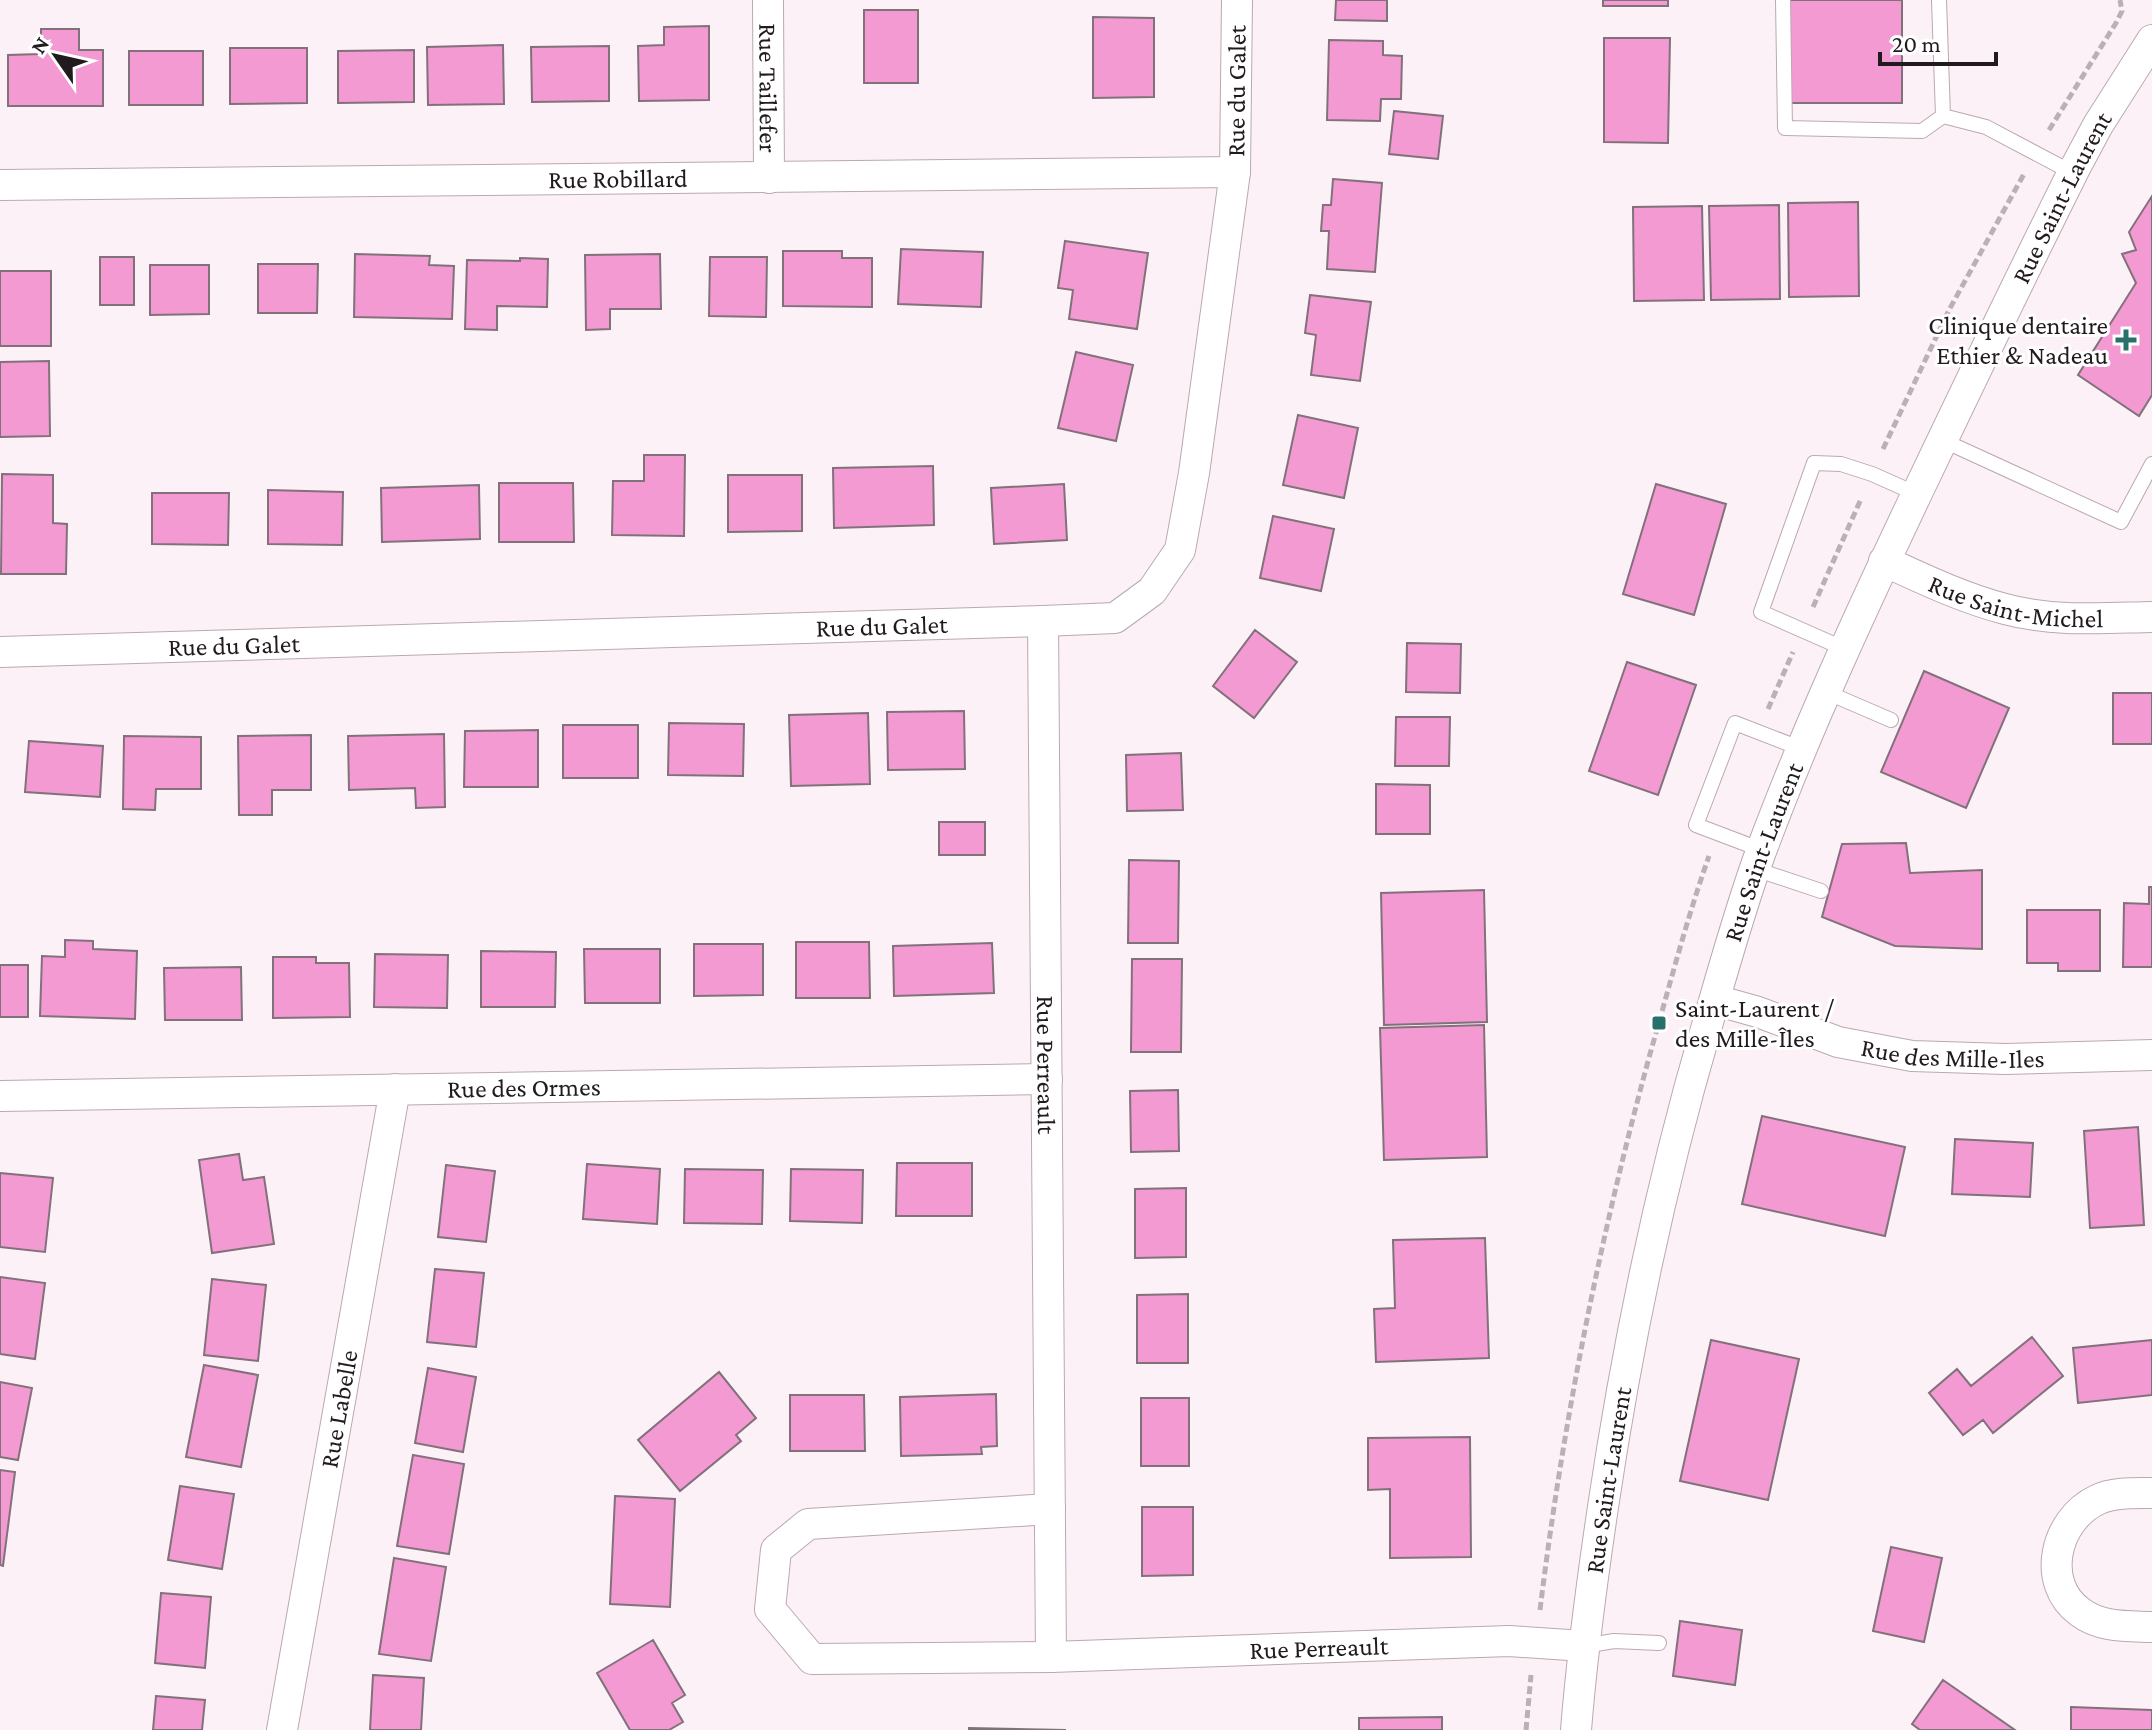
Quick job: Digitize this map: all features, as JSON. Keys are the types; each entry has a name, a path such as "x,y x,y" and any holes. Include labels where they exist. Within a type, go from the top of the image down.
{"street":[{"name":"Rue Taillefer","path":"768,0 769,178"},
{"name":"Rue du Galet","path":"0,652 1115,618 1152,591 1180,550 1194,473 1235,172 1237,0"},
{"name":"Rue Saint-Laurent","path":"1576,1730 1584,1646 1611,1449 1645,1270 1677,1134 1724,962 1802,749 1884,561 2073,173 2098,125 2152,40"},
{"name":"Rue Robillard","path":"0,185 1235,172"},
{"name":"Rue Saint-Michel","path":"1884,561 1939,586 2006,610 2058,618 2152,617"},
{"name":"Rue Perreault","path":"1043,621 1051,1657"},
{"name":"Rue des Mille-Iles","path":"1715,1000 1758,1012 1838,1042 1912,1056 2005,1059 2152,1055"},
{"name":"Rue des Ormes","path":"0,1096 1047,1079"},
{"name":"Rue Labelle","path":"282,1730 395,1089"},
{"path":"2152,1493 2099,1499 2081,1510 2068,1524 2056,1560 2057,1581 2065,1597 2080,1613 2098,1622 2118,1626 2152,1627"},
{"name":"Rue Perreault","path":"1050,1509 808,1524 776,1550 770,1609 812,1659 1051,1657 1509,1641 1584,1646"}],"lane":[{"path":"1783,0 1785,128 1922,131 1943,116 1986,127 2073,173"},
{"path":"1939,0 1943,116"},
{"path":"1942,440 2121,522 2152,464"},
{"path":"1845,649 1761,612 1814,463 1841,464 1917,494"},
{"path":"1826,692 1891,720"},
{"path":"1802,749 1735,723 1696,825 1821,891"},
{"path":"1584,1646 1614,1641 1659,1643"}],"path":[{"name":"Rue Saint-Laurent","path":"2048,132 2116,23 2122,11 2120,0"},
{"name":"Rue Saint-Laurent","path":"1882,451 1954,299 2025,171"},
{"path":"1810,614 1858,504"},
{"path":"1769,707 1792,653"},
{"name":"Rue Saint-Laurent","path":"1543,1587 1569,1412 1610,1211 1679,948 1711,851"},
{"path":"1526,1730 1527,1709"}],"building":[{"path":"1336,0 1387,0 1387,21 1335,20"},
{"path":"1603,0 1668,0 1668,6 1603,6"},
{"path":"1787,0 1902,0 1902,103 1788,103"},
{"path":"864,10 918,10 918,83 864,83"},
{"path":"1093,17 1154,18 1154,97 1093,98"},
{"path":"709,26 709,100 639,101 638,46 664,45 664,27"},
{"path":"41,29 79,29 79,50 103,50 103,106 8,106 8,55 41,54"},
{"path":"1604,38 1670,38 1668,143 1604,142"},
{"path":"1329,40 1383,41 1383,55 1402,56 1401,99 1381,99 1380,121 1327,120"},
{"path":"503,45 504,104 428,105 427,47"},
{"path":"609,46 609,101 532,102 531,47"},
{"path":"230,48 307,48 307,103 230,104"},
{"path":"414,50 414,102 338,103 338,51"},
{"path":"129,51 203,51 203,105 129,105"},
{"path":"1394,111 1443,116 1438,159 1389,154"},
{"path":"1333,179 1382,183 1375,272 1327,269 1329,231 1321,231 1323,205 1331,205"},
{"path":"2152,196 2152,395 2139,416 2078,375 2136,283 2122,254 2136,250 2129,232"},
{"path":"1858,202 1859,296 1789,297 1788,203"},
{"path":"1779,205 1780,299 1711,300 1709,206"},
{"path":"1702,206 1704,300 1634,301 1633,207"},
{"path":"1065,241 1148,253 1137,329 1069,319 1073,290 1058,288"},
{"path":"901,249 983,252 981,307 898,304"},
{"path":"783,251 842,251 842,258 872,258 872,307 783,306"},
{"path":"355,254 430,256 429,265 454,266 452,319 354,317"},
{"path":"660,254 661,309 610,309 610,329 586,330 585,255"},
{"path":"100,257 134,257 134,305 100,305"},
{"path":"710,257 767,257 766,317 709,316"},
{"path":"520,258 548,259 547,307 497,306 497,330 465,329 467,260 520,261"},
{"path":"258,264 318,264 317,313 258,313"},
{"path":"150,265 209,265 209,314 150,315"},
{"path":"0,271 51,271 51,346 0,346"},
{"path":"1310,295 1371,302 1360,381 1311,375 1316,335 1305,333"},
{"path":"1076,352 1133,365 1116,441 1058,428"},
{"path":"49,361 50,436 0,437 0,362"},
{"path":"1298,415 1358,428 1344,498 1283,485"},
{"path":"644,455 685,455 684,536 612,535 613,481 644,481"},
{"path":"933,466 934,525 834,528 833,468"},
{"path":"2,474 53,475 53,523 67,524 66,574 1,574"},
{"path":"728,475 802,475 802,531 728,532"},
{"path":"499,483 573,483 574,542 499,542"},
{"path":"1064,484 1067,540 994,544 991,488"},
{"path":"1656,484 1726,504 1694,615 1623,594"},
{"path":"479,485 480,539 382,542 381,488"},
{"path":"268,490 343,492 342,545 268,544"},
{"path":"152,493 229,493 228,545 152,544"},
{"path":"1273,516 1334,529 1321,591 1260,578"},
{"path":"1255,630 1297,662 1254,718 1213,686"},
{"path":"1407,643 1461,644 1460,693 1406,692"},
{"path":"1627,662 1696,685 1658,795 1589,771"},
{"path":"1924,671 2009,708 1966,808 1881,772"},
{"path":"2113,693 2152,693 2152,744 2113,744"},
{"path":"964,711 965,769 888,770 887,712"},
{"path":"868,713 870,784 791,786 789,715"},
{"path":"1396,717 1450,717 1449,766 1395,766"},
{"path":"669,723 744,724 743,776 668,775"},
{"path":"563,725 638,725 638,778 563,778"},
{"path":"538,730 538,787 464,787 465,731"},
{"path":"444,734 445,807 416,808 415,788 349,790 348,736"},
{"path":"311,735 311,790 272,790 272,815 239,815 238,736"},
{"path":"124,736 201,737 201,789 156,789 155,810 123,809"},
{"path":"29,741 103,746 100,797 25,792"},
{"path":"1181,753 1183,810 1127,811 1126,755"},
{"path":"1376,784 1430,785 1430,834 1376,834"},
{"path":"939,822 985,822 985,855 939,855"},
{"path":"1906,843 1910,873 1982,870 1982,949 1895,946 1822,917 1842,844"},
{"path":"1129,860 1179,861 1178,943 1128,943"},
{"path":"2149,887 2152,887 2152,967 2123,967 2124,903 2149,904"},
{"path":"1484,890 1487,1022 1384,1025 1381,893"},
{"path":"2027,910 2100,910 2100,971 2058,971 2058,963 2027,963"},
{"path":"65,940 93,941 93,949 137,951 135,1019 40,1016 42,956 65,957"},
{"path":"796,942 869,942 870,998 796,998"},
{"path":"992,943 994,993 894,996 893,946"},
{"path":"694,944 763,944 763,995 694,996"},
{"path":"584,949 660,949 660,1003 585,1003"},
{"path":"481,951 556,952 555,1007 481,1007"},
{"path":"375,954 448,955 447,1008 374,1007"},
{"path":"273,957 316,957 316,963 349,963 350,1017 273,1018"},
{"path":"1132,959 1182,959 1181,1052 1131,1052"},
{"path":"0,965 28,965 28,1017 0,1017"},
{"path":"241,967 242,1020 165,1020 164,968"},
{"path":"1484,1025 1487,1157 1384,1160 1380,1028"},
{"path":"1178,1090 1179,1151 1131,1152 1130,1091"},
{"path":"1762,1116 1905,1147 1885,1236 1742,1204"},
{"path":"2138,1127 2144,1225 2090,1228 2084,1131"},
{"path":"1955,1139 2033,1143 2030,1197 1952,1194"},
{"path":"239,1154 243,1180 264,1177 274,1244 212,1253 199,1160"},
{"path":"897,1163 972,1163 972,1216 896,1216"},
{"path":"587,1164 660,1169 657,1224 583,1219"},
{"path":"446,1165 495,1171 486,1242 438,1237"},
{"path":"685,1169 763,1170 762,1224 684,1223"},
{"path":"791,1169 863,1170 862,1223 790,1221"},
{"path":"0,1173 53,1178 45,1252 0,1247"},
{"path":"1186,1188 1186,1257 1135,1258 1135,1189"},
{"path":"1485,1238 1489,1358 1376,1362 1374,1309 1395,1308 1393,1240"},
{"path":"435,1269 484,1273 476,1347 427,1342"},
{"path":"0,1277 45,1283 35,1359 0,1354"},
{"path":"212,1279 266,1285 258,1361 204,1355"},
{"path":"1188,1294 1188,1363 1137,1363 1137,1295"},
{"path":"2032,1337 2063,1376 1993,1433 1983,1420 1963,1435 1929,1393 1957,1369 1971,1386"},
{"path":"1711,1340 1799,1359 1768,1500 1680,1481"},
{"path":"2152,1340 2152,1395 2078,1403 2073,1348"},
{"path":"204,1365 258,1375 241,1467 186,1457"},
{"path":"428,1368 476,1377 463,1452 415,1443"},
{"path":"719,1372 756,1418 736,1435 741,1441 680,1491 638,1440"},
{"path":"0,1382 32,1388 18,1460 0,1457"},
{"path":"996,1394 997,1446 981,1447 982,1454 901,1456 900,1397"},
{"path":"790,1395 864,1395 865,1451 790,1451"},
{"path":"1141,1398 1189,1398 1189,1466 1141,1466"},
{"path":"1470,1437 1471,1557 1390,1558 1390,1489 1368,1490 1368,1438"},
{"path":"413,1455 464,1464 449,1554 397,1546"},
{"path":"0,1470 15,1472 3,1566 0,1565"},
{"path":"180,1486 234,1494 222,1569 168,1560"},
{"path":"615,1496 675,1499 670,1607 610,1604"},
{"path":"1142,1507 1193,1507 1193,1575 1142,1576"},
{"path":"1891,1547 1942,1558 1924,1642 1873,1631"},
{"path":"394,1558 446,1567 431,1661 379,1654"},
{"path":"161,1593 211,1597 205,1668 155,1663"},
{"path":"1680,1621 1742,1630 1735,1685 1673,1676"},
{"path":"653,1640 685,1695 672,1703 683,1722 669,1730 630,1730 597,1673"},
{"path":"373,1675 424,1678 421,1730 370,1730"},
{"path":"1943,1680 2015,1730 1920,1730 1912,1724"},
{"path":"156,1696 205,1700 202,1730 153,1730"},
{"path":"2071,1707 2152,1710 2152,1730 2071,1730"},
{"path":"1442,1717 1442,1730 1359,1730 1359,1718"},
{"path":"969,1728 1066,1730 969,1730"}],"place":[{"name":"Clinique dentaire Ethier & Nadeau","path":"2126,340"},
{"name":"Saint-Laurent / des Mille-Îles","path":"1659,1023"}]}
